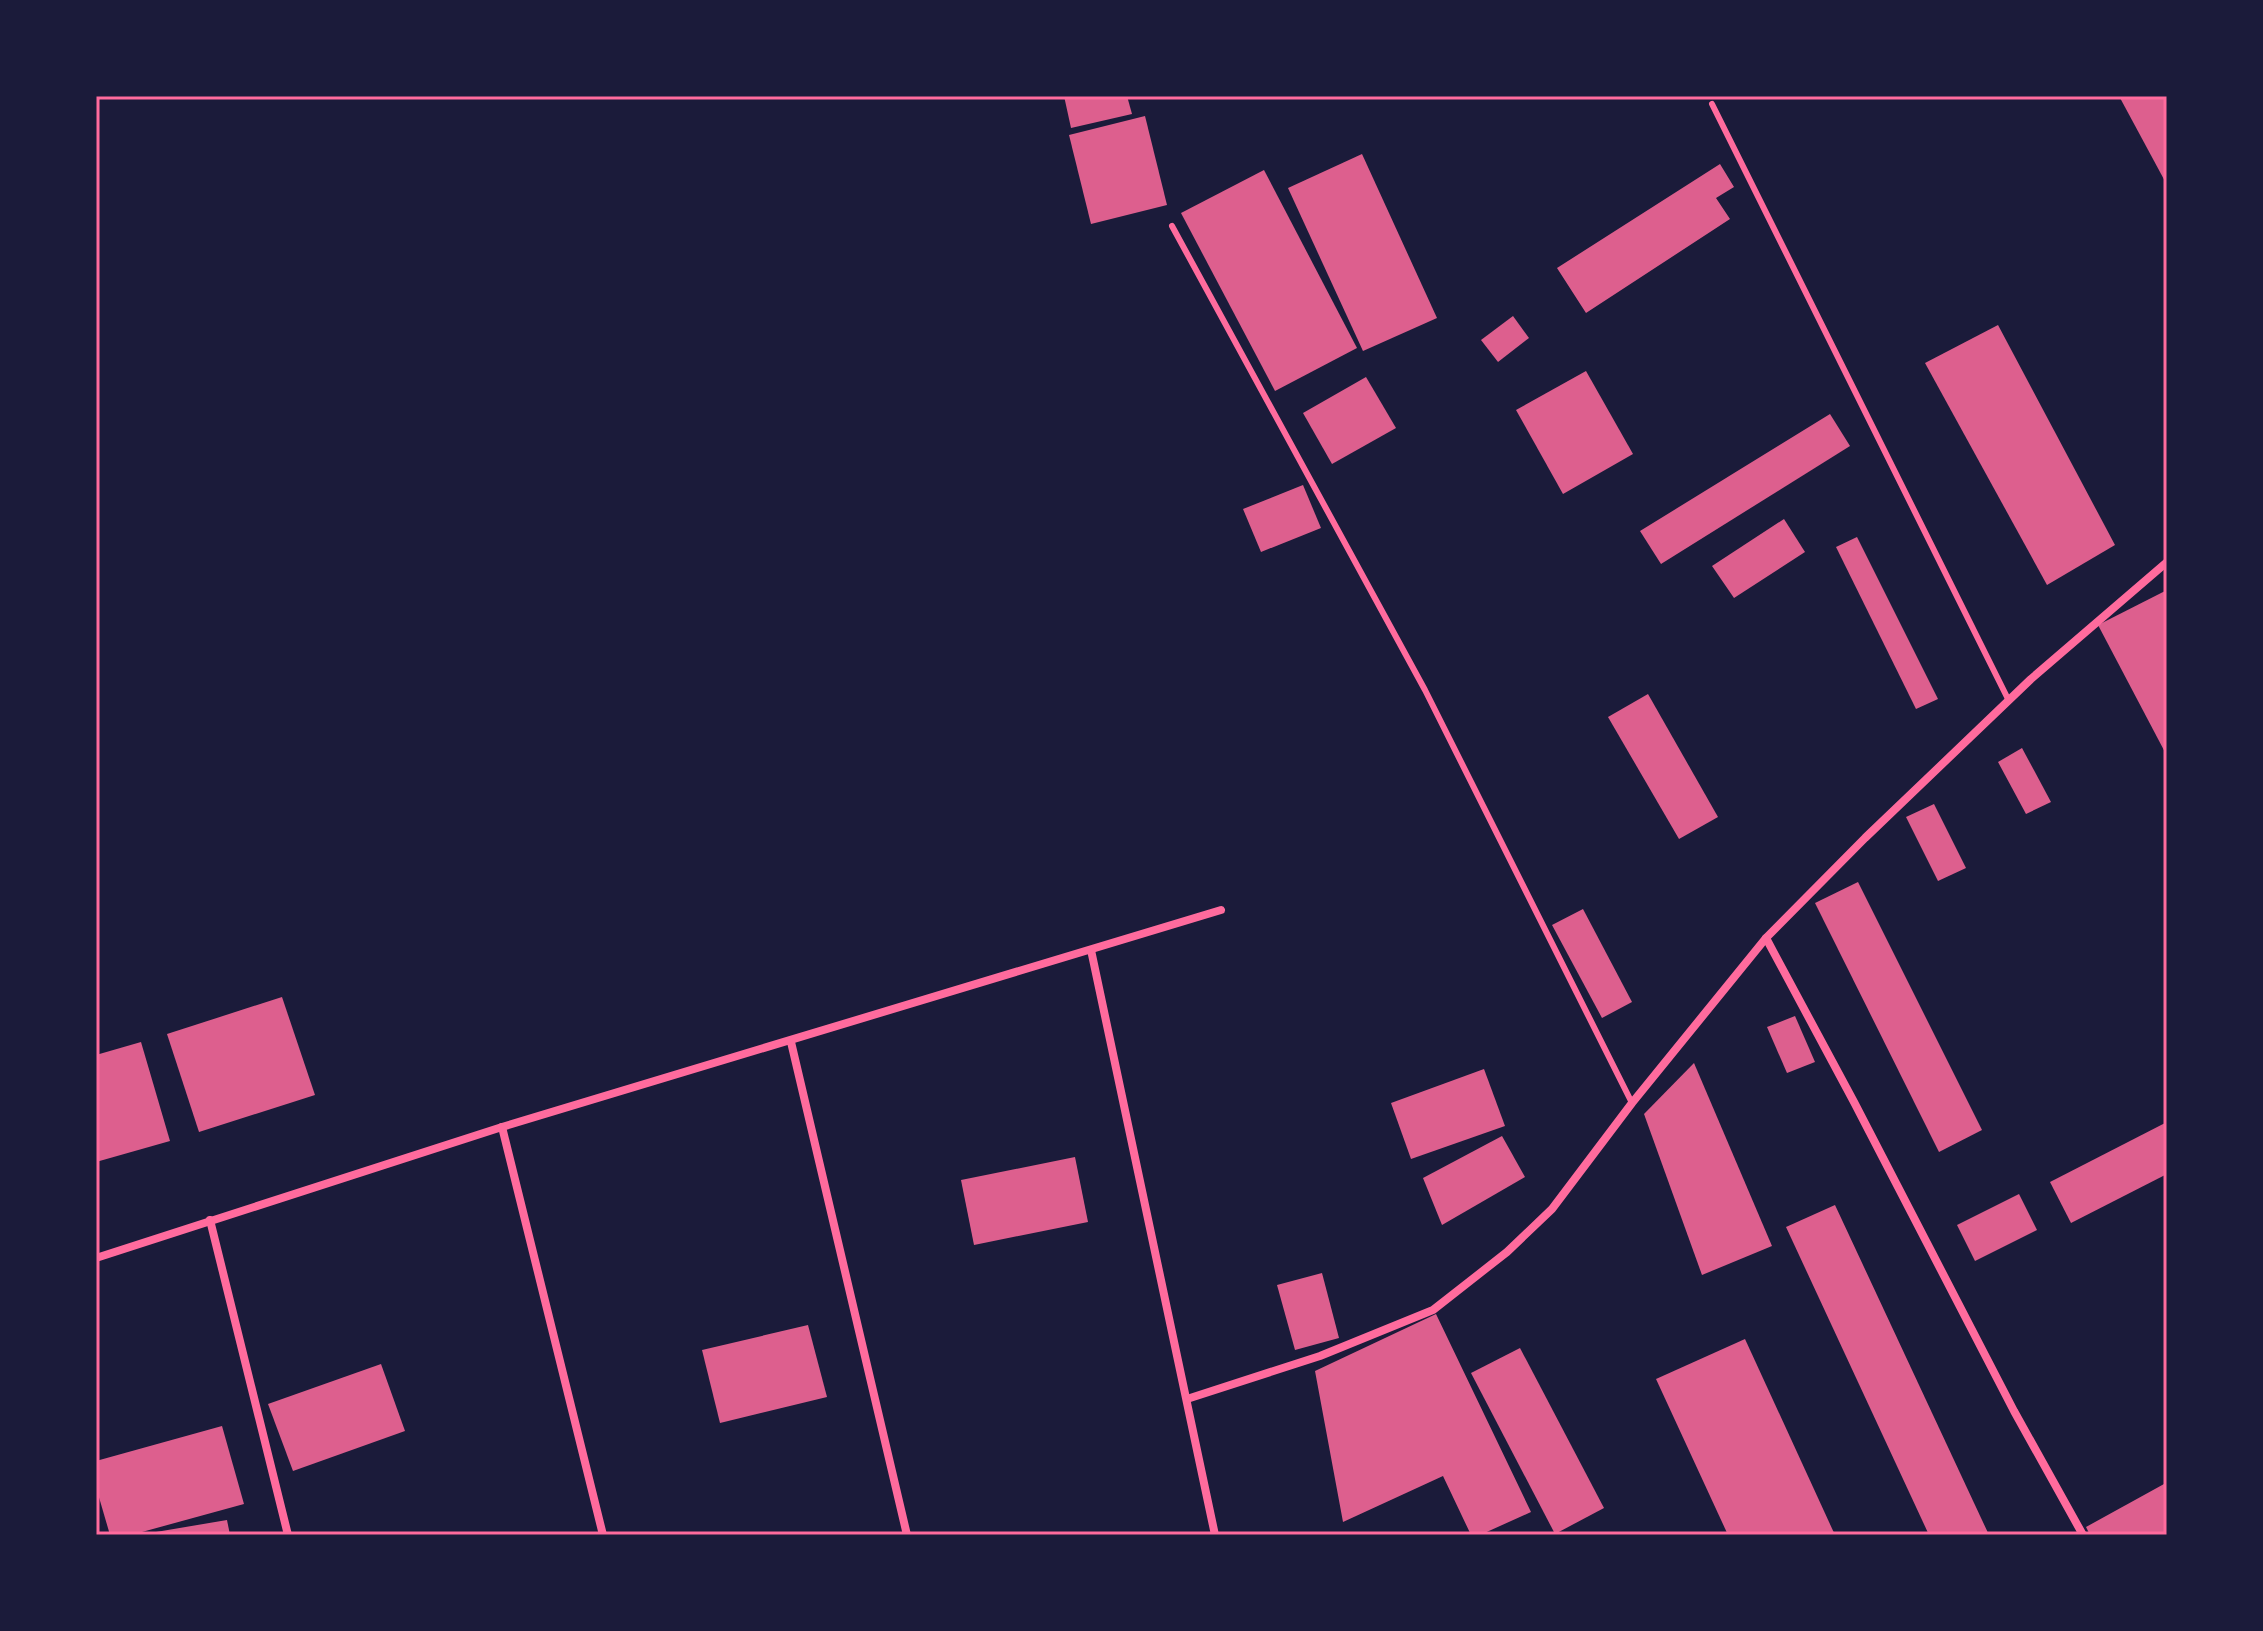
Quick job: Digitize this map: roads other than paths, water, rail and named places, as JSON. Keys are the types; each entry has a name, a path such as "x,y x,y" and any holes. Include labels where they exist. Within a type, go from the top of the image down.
{"street":[{"path":"1187,1399 1320,1356 1443,1304 1507,1252 1552,1209 1632,1103 1766,938 1865,838 2009,701 2167,562"},
{"path":"96,1258 502,1127 1221,910"},
{"path":"1766,938 2014,1411 2083,1535"},
{"path":"1091,950 1215,1535"},
{"path":"791,1042 907,1535"},
{"path":"502,1127 603,1535"},
{"path":"210,1220 288,1535"}],"lane":[{"path":"1712,104 2009,701"},
{"path":"1172,226 1425,690 1632,1103"}]}
